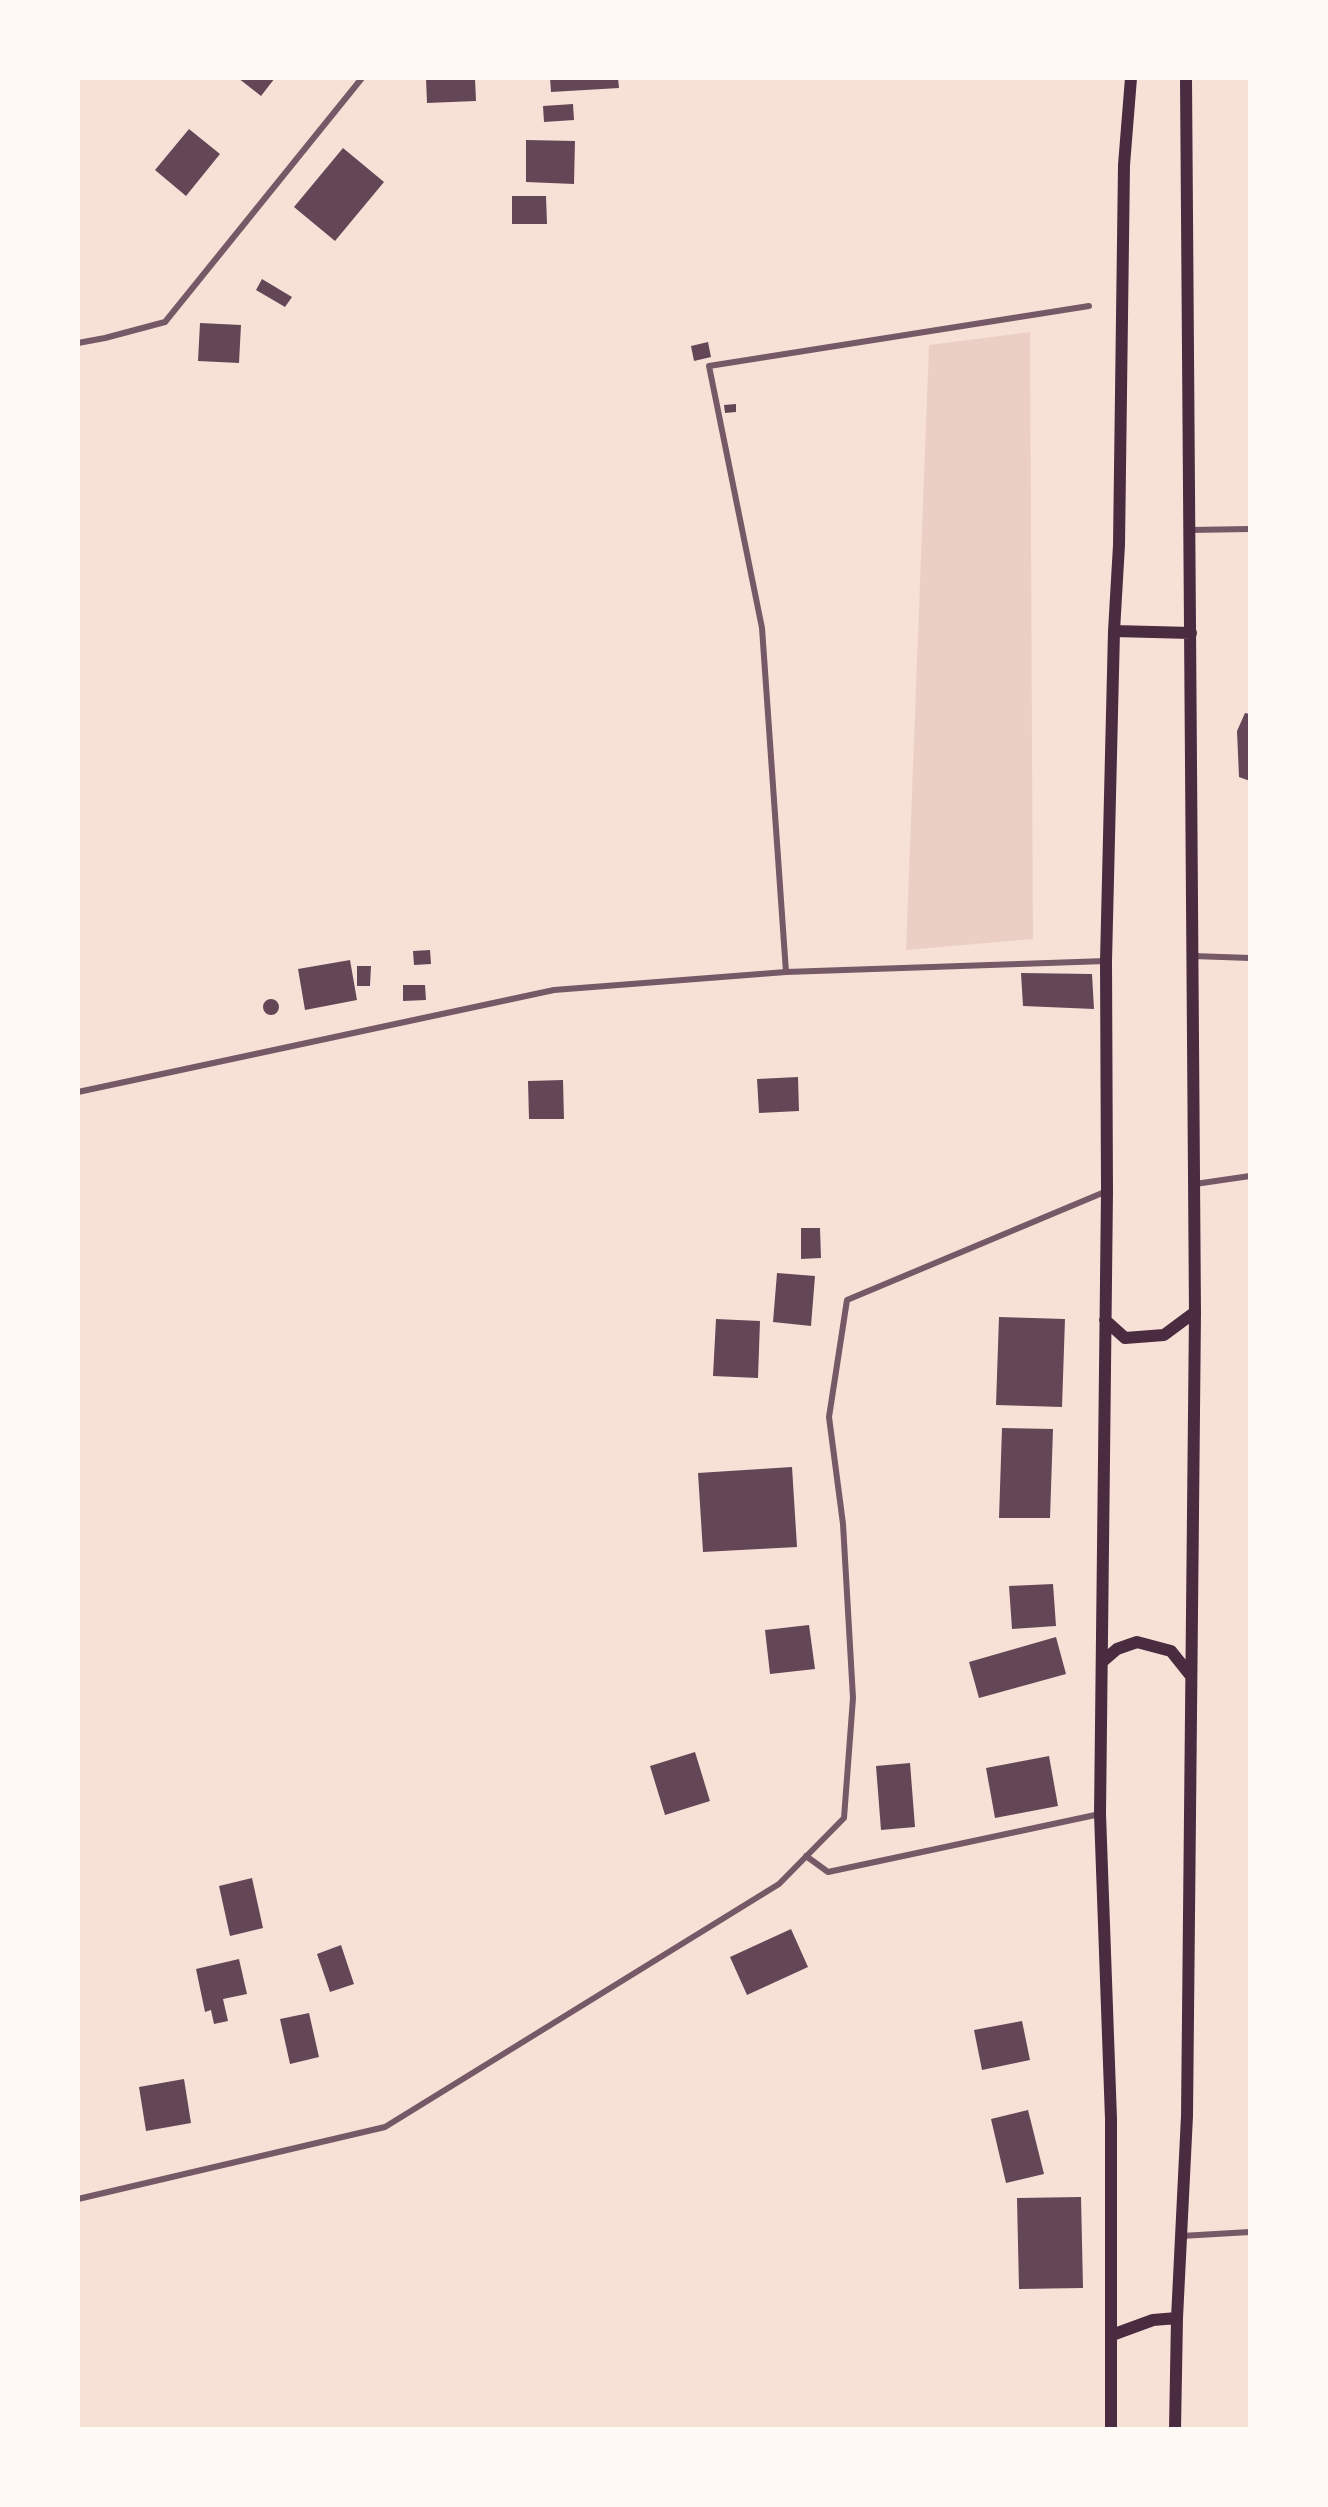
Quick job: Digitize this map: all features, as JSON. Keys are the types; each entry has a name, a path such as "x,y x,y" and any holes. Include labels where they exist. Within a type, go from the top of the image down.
{"main road":[{"path":"1111,2429 1111,2119 1101,1814 1107,1191 1106,961 1114,631 1119,545 1124,165 1131,78"},
{"path":"1175,2429 1177,2318 1187,2116 1195,1312 1186,78"},
{"path":"1114,631 1191,633"},
{"path":"1105,1320 1125,1338 1164,1335 1195,1312"},
{"path":"1102,1662 1117,1649 1137,1642 1171,1651 1191,1676"},
{"path":"1112,2335 1153,2320 1177,2318"}],"street":[{"path":"78,343 165,322 362,78"},
{"path":"786,972 762,628 709,366 1089,306"},
{"path":"1189,530 1250,529"},
{"path":"1193,956 1250,958"},
{"path":"78,1092 554,990 786,972 1106,961"},
{"path":"1195,1184 1250,1176"},
{"path":"78,2199 385,2127 779,1884 844,1818 852,1698 843,1524 829,1417 847,1300 1107,1191"},
{"path":"806,1856 828,1872 1101,1814"},
{"path":"1182,2236 1250,2232"}],"shaded area":[{"path":"1030,332 1033,939 906,950 929,345"}],"building":[{"path":"238,78 275,78 261,96"},
{"path":"426,78 475,78 476,101 427,103"},
{"path":"550,78 618,78 619,88 551,92"},
{"path":"573,104 574,120 544,122 543,106"},
{"path":"189,129 220,154 186,196 155,170"},
{"path":"526,140 575,141 574,184 526,182"},
{"path":"343,148 384,182 335,241 294,207"},
{"path":"512,196 546,196 547,224 512,224"},
{"path":"262,279 292,297 285,307 256,290"},
{"path":"200,323 241,325 239,363 198,361"},
{"path":"708,342 711,357 694,361 691,346"},
{"path":"736,404 736,412 725,413 724,405"},
{"path":"1245,713 1250,714 1250,781 1239,777 1237,731"},
{"path":"430,950 431,964 414,965 413,951"},
{"path":"350,960 357,1000 305,1010 298,969"},
{"path":"357,966 371,966 370,986 357,986"},
{"path":"1021,973 1092,974 1094,1009 1023,1006"},
{"path":"403,985 425,985 426,1000 403,1001"},
{"path":"271,999 279,1007 271,1015 263,1007"},
{"path":"798,1077 799,1111 759,1113 757,1079"},
{"path":"563,1080 564,1119 529,1119 528,1081"},
{"path":"801,1228 820,1228 821,1258 801,1259"},
{"path":"777,1273 815,1276 811,1326 773,1322"},
{"path":"999,1317 1065,1319 1062,1407 996,1405"},
{"path":"716,1319 760,1321 758,1378 713,1376"},
{"path":"1002,1428 1053,1429 1050,1518 999,1518"},
{"path":"792,1467 797,1547 703,1552 698,1473"},
{"path":"1053,1584 1056,1626 1012,1629 1009,1586"},
{"path":"809,1625 815,1669 770,1674 765,1630"},
{"path":"1056,1637 1066,1674 979,1698 969,1662"},
{"path":"695,1752 710,1801 665,1815 650,1766"},
{"path":"1049,1756 1058,1806 995,1818 986,1768"},
{"path":"910,1763 915,1827 881,1830 876,1766"},
{"path":"252,1878 263,1928 230,1936 219,1886"},
{"path":"791,1929 808,1967 747,1995 730,1957"},
{"path":"341,1945 354,1984 330,1992 317,1954"},
{"path":"239,1959 247,1994 223,1999 228,2021 214,2024 211,2010 205,2012 196,1969"},
{"path":"309,2013 319,2057 290,2064 280,2019"},
{"path":"1022,2021 1030,2060 982,2070 974,2030"},
{"path":"184,2079 191,2123 146,2131 139,2087"},
{"path":"1028,2110 1044,2174 1006,2183 991,2119"},
{"path":"1081,2197 1083,2288 1019,2289 1017,2198"}]}
